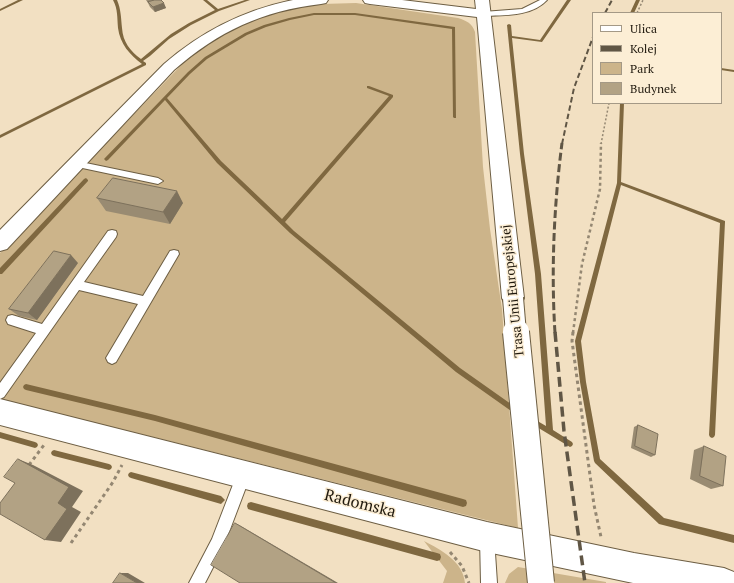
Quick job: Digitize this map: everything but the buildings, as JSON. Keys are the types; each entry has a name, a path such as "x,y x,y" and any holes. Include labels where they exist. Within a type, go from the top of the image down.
{"main road":[{"path":"0,243 179,58 206,37 259,12 298,3 321,0"},
{"path":"370,0 483,7"},
{"name":"Trasa Unii Europejskiej","path":"483,7 541,583"},
{"name":"Radomska","path":"0,412 487,537 607,562 724,583"}],"lane":[{"path":"483,7 524,10 540,4 544,0"},
{"path":"76,164 158,181"},
{"path":"0,392 112,234"},
{"path":"112,358 174,254"},
{"path":"76,285 146,301"},
{"path":"12,320 44,330"},
{"path":"197,583 218,543 244,474"},
{"path":"487,537 489,583"}],"path":[{"path":"637,12 643,0"},
{"path":"607,562 594,505 572,341 582,264 600,189 601,140 609,104"},
{"path":"28,466 56,426"},
{"path":"71,543 113,482 132,446"}],"green space":[{"path":"356,3 458,18 469,23 475,32 483,167 490,229 502,309 518,528 0,399 0,253 191,55 225,31 273,12 322,4"},
{"path":"424,541 444,552 456,562 463,575 465,583 443,583 447,571"},
{"path":"518,567 606,583 505,583 509,574"}],"waterway":[{"path":"0,10 21,0"},
{"path":"115,0 119,11 122,39 128,49 141,61"},
{"path":"205,0 217,10"},
{"path":"141,61 181,29 218,10 248,0"},
{"path":"510,37 541,41 569,0"},
{"path":"632,12 638,0"},
{"path":"106,159 189,73 206,58 246,34 265,26 314,14 355,14 454,28 455,117"},
{"path":"509,25 510,37"},
{"path":"510,37 522,154 538,274 550,432"},
{"path":"0,137 145,64 141,61"},
{"path":"722,69 734,71"},
{"path":"282,222 392,96 368,87"},
{"path":"165,98 219,162 292,232 458,370 516,411"},
{"path":"619,183 622,104"},
{"path":"0,272 86,180"},
{"path":"619,183 723,222 712,435"},
{"path":"619,183 578,341 583,382 597,461 662,521 734,539"},
{"path":"26,387 155,418 463,503"},
{"path":"534,422 550,432"},
{"path":"550,432 570,444"},
{"path":"0,435 35,445"},
{"path":"54,453 109,467"},
{"path":"131,475 221,500"},
{"path":"251,506 437,557"}],"railway":[{"path":"606,12 612,0"},
{"path":"562,144 574,88 592,40"},
{"path":"555,333 553,285 554,238 562,143"},
{"path":"555,332 564,431 585,583"}]}
